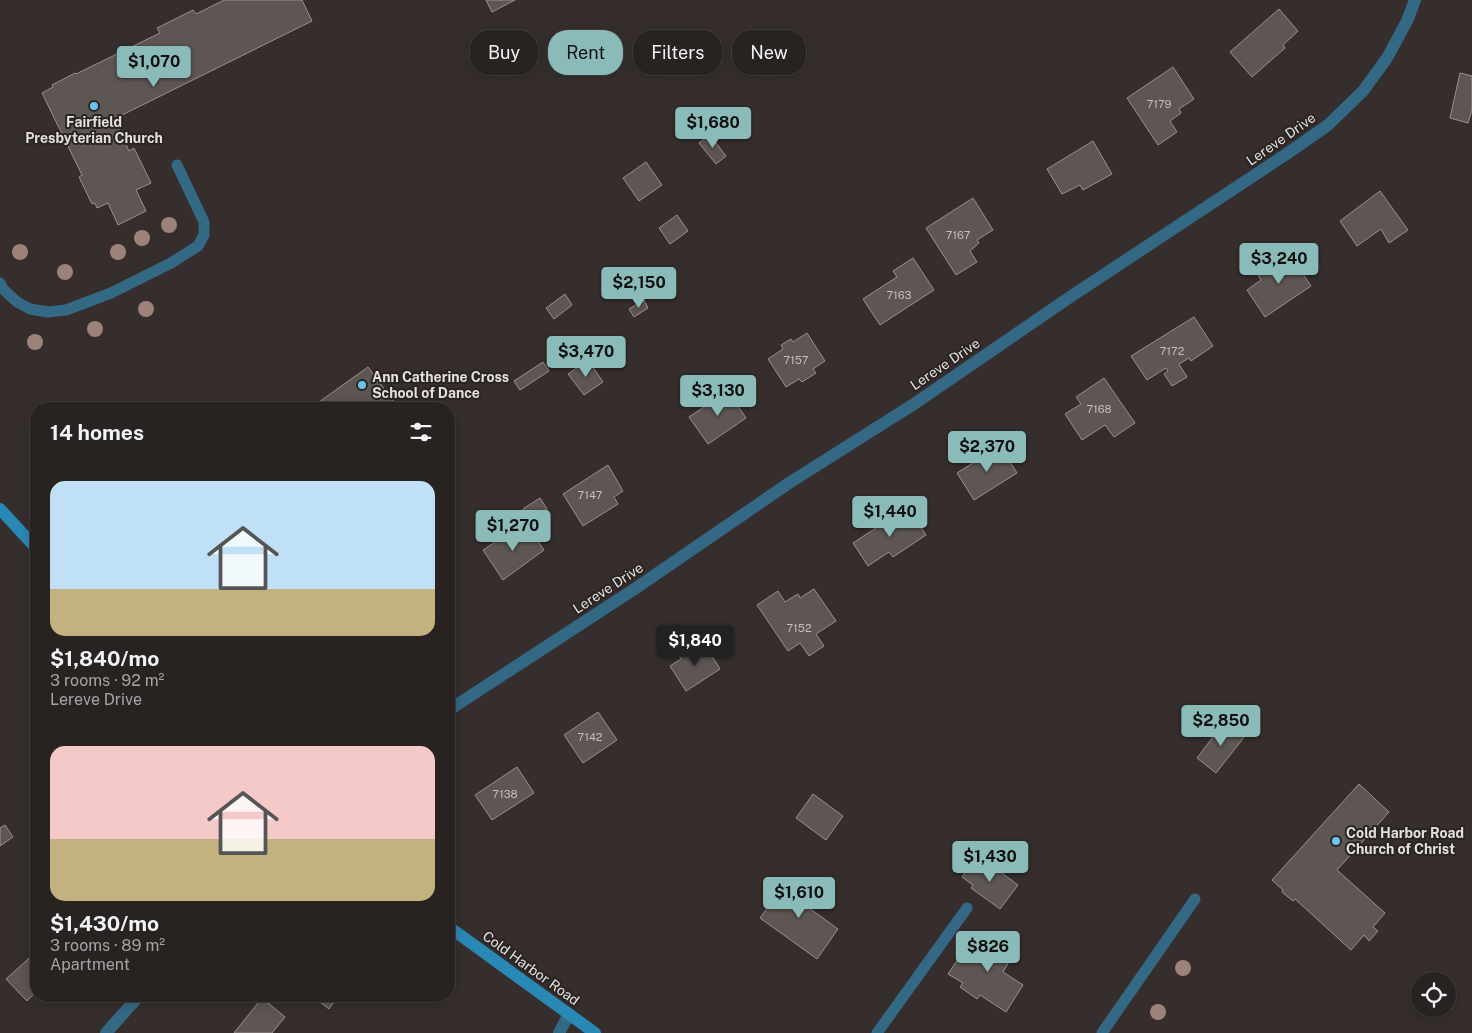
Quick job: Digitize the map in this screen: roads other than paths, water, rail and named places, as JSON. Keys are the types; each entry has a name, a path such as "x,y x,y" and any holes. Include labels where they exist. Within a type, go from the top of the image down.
{"main road":[{"path":"0,509 30,542"},
{"name":"Cold Harbor Road","path":"455,931 595,1033"}],"street":[{"name":"Lereve Drive","path":"455,706 636,588 789,484 914,404 1070,297 1328,126 1363,90 1387,58 1407,21 1415,0"},
{"path":"106,1033 134,1002"},
{"path":"559,1033 569,1014"}],"lane":[{"path":"0,283 3,289 17,302 30,309 48,312 66,310 111,293 171,263 198,246 204,235 204,222 177,165"},
{"path":"1102,1033 1195,899"},
{"path":"877,1033 968,908"}],"place":[{"name":"Fairfield Presbyterian Church","path":"94,106"},
{"name":"Ann Catherine Cross School of Dance","path":"362,385"},
{"name":"Cold Harbor Road Church of Christ","path":"1336,841"}]}
